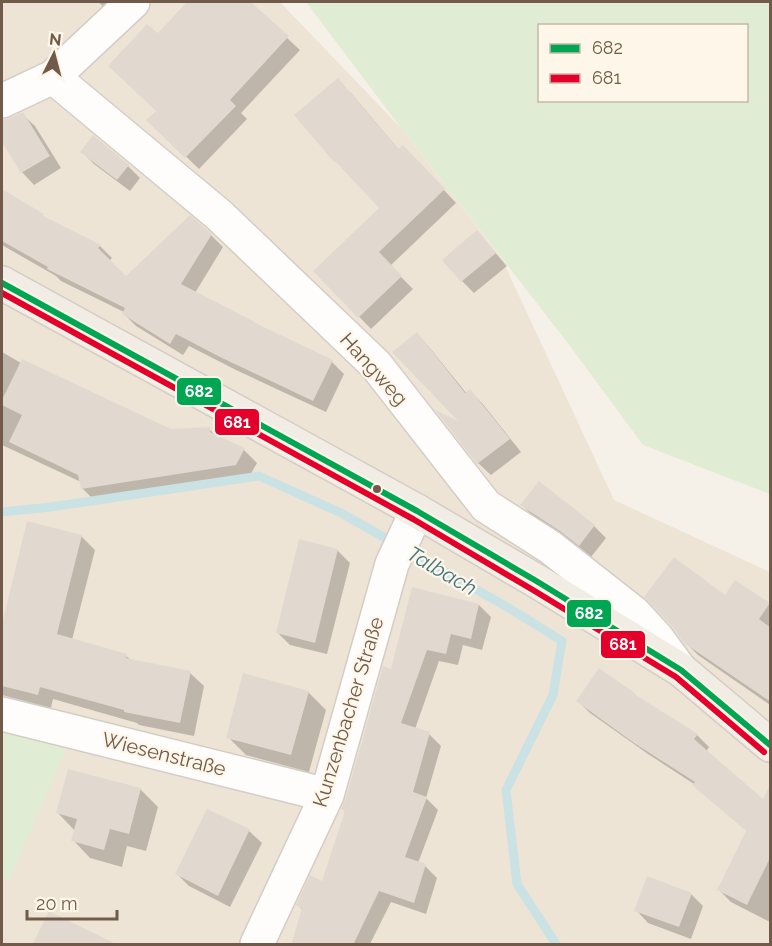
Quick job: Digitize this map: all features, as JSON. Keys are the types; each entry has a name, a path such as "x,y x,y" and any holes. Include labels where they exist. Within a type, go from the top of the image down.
{"main road":[{"path":"2,283 412,522 538,582 681,670 771,745"}],"street":[{"path":"2,101 53,77 133,2"},
{"name":"Hangweg","path":"53,77 219,215 376,365 486,506 549,547 634,613 657,638 681,670"},
{"name":"Kunzenbacher Straße","path":"257,945 327,795 392,564 412,522"},
{"name":"Wiesenstraße","path":"2,714 327,795"}],"shaded area":[{"path":"2,2 280,2 401,128 502,259 614,500 770,572 770,944 2,944 2,878 9,881 2,710"}],"green space":[{"path":"306,2 770,2 770,494 643,445 567,342"},
{"path":"2,729 68,745 9,881 2,878"}],"building":[{"path":"187,2 251,2 289,36 230,100 236,106 185,158 146,120 156,111 108,66 147,24 158,33"},
{"path":"338,78 398,149 403,145 445,189 379,252 402,276 358,318 313,271 379,208 334,162 294,115"},
{"path":"23,112 50,156 21,173 2,142 2,120"},
{"path":"93,135 129,165 117,180 80,152"},
{"path":"2,189 44,214 43,216 101,245 98,248 126,276 190,215 212,234 181,284 333,360 313,401 176,334 170,344 122,314 125,308 47,269 48,267 2,241"},
{"path":"477,230 496,253 461,282 442,260"},
{"path":"417,332 465,393 470,389 510,439 477,464 435,410 458,421 392,352"},
{"path":"22,359 171,429 210,427 210,432 245,448 236,465 81,489 78,475 9,442 22,415 2,405 2,400"},
{"path":"539,481 595,525 579,546 520,505"},
{"path":"27,521 82,535 57,634 127,654 126,658 191,671 180,723 124,712 124,710 40,687 38,695 2,686 2,624"},
{"path":"299,539 338,549 315,643 276,633"},
{"path":"674,557 725,595 735,580 770,603 759,619 771,628 771,702 684,643 671,625 644,597"},
{"path":"412,587 479,604 471,639 451,634 446,654 427,650 401,723 430,732 413,792 427,797 405,857 426,864 414,903 379,891 353,945 291,945 302,908 296,905 310,875 322,881 345,811 341,809 383,666 391,669"},
{"path":"599,668 634,694 698,734 694,739 763,799 771,783 771,856 747,905 717,890 746,831 692,785 695,782 634,743 576,701"},
{"path":"243,673 309,691 291,755 226,738"},
{"path":"68,769 141,788 129,834 110,829 104,850 71,841 77,819 56,813"},
{"path":"207,809 250,829 218,896 175,874"},
{"path":"647,876 692,893 679,927 634,911"},
{"path":"49,911 118,945 32,945"}],"waterway":[{"name":"Talbach","path":"2,512 51,507 259,476 341,513 509,608 562,641 553,695 506,790 517,884 556,944"}],"transit line":[{"name":"682","path":"2,283 417,511 538,582 681,670 770,745"},
{"name":"681","path":"2,293 413,519 533,590 676,677 764,752"}]}
